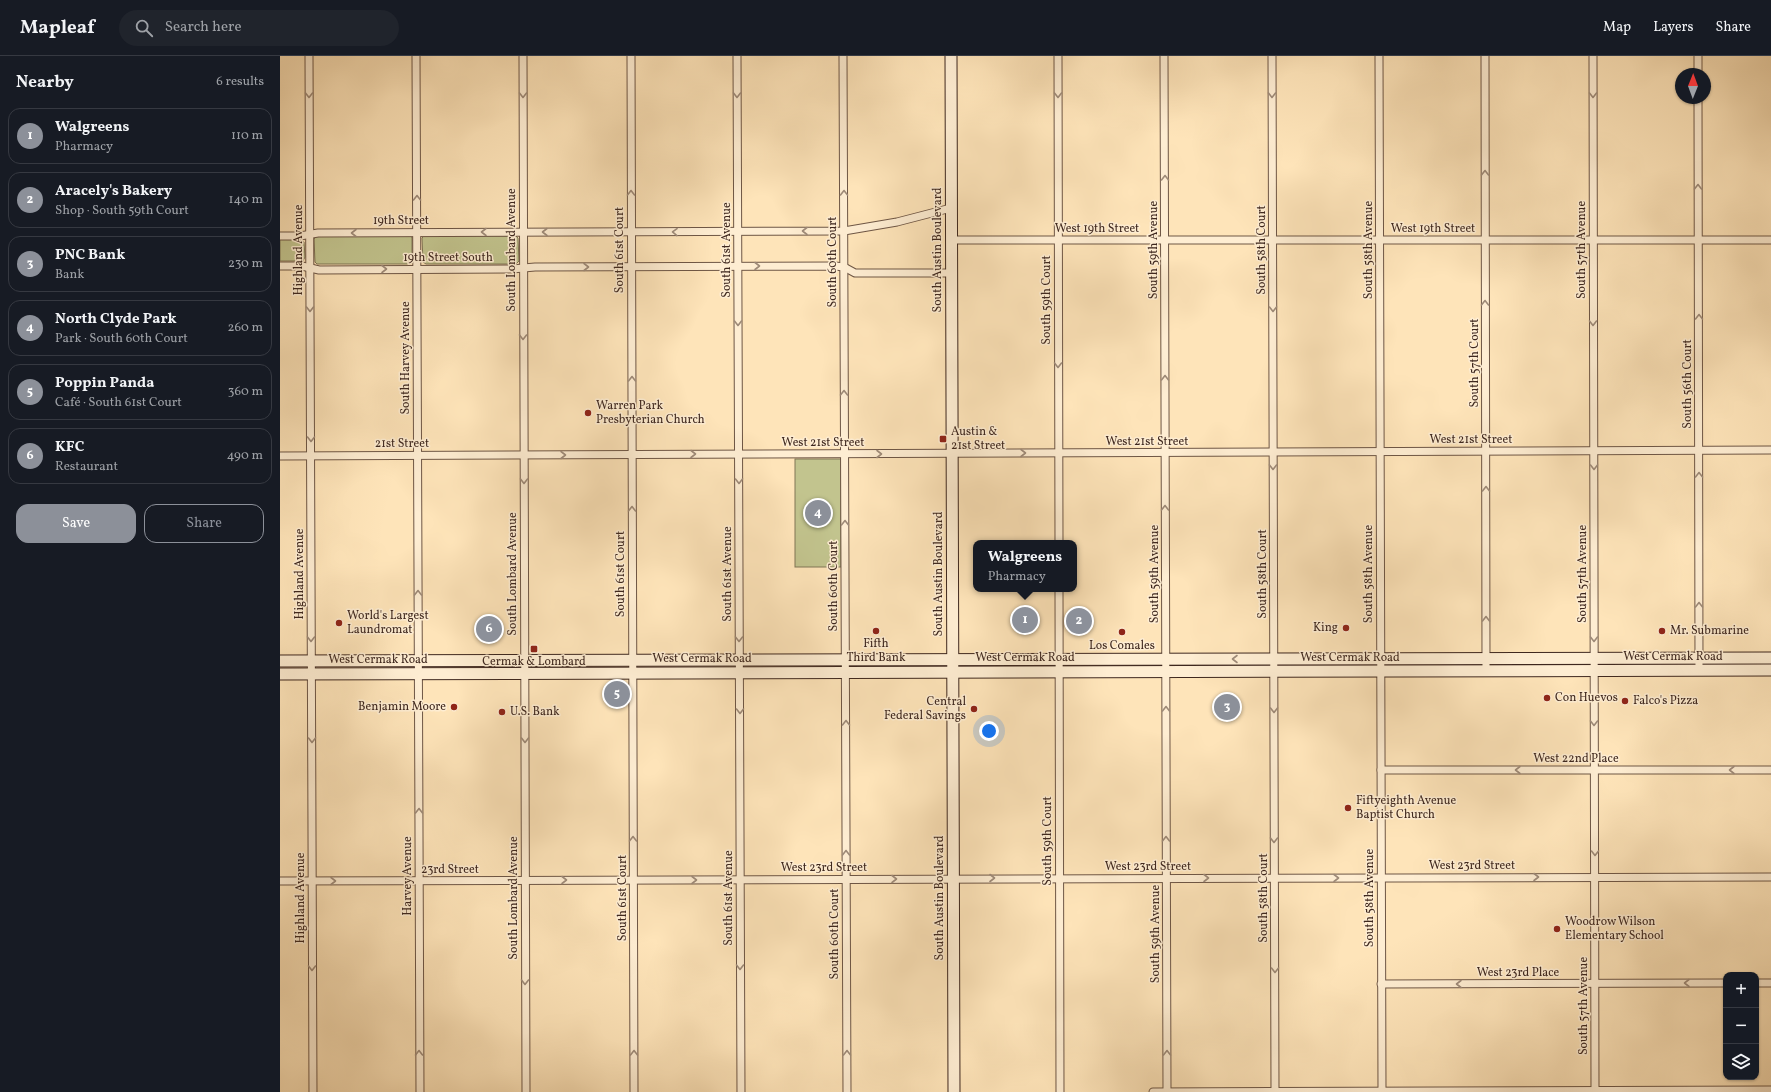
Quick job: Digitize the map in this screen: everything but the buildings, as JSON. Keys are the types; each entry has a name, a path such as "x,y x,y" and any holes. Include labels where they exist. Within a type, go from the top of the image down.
{"main road":[{"name":"South Austin Boulevard","path":"951,56 954,1092"},
{"name":"West Cermak Road","path":"280,661 1771,658"},
{"name":"West Cermak Road","path":"280,674 1771,670"}],"street":[{"name":"Highland Avenue","path":"309,56 313,1092"},
{"name":"South Harvey Avenue","path":"416,56 418,660"},
{"name":"South Lombard Avenue","path":"523,56 526,1092"},
{"name":"South 61st Court","path":"631,56 634,1092"},
{"name":"South 61st Avenue","path":"737,56 741,1092"},
{"name":"South 60th Court","path":"843,56 847,1092"},
{"name":"South 59th Court","path":"1058,56 1059,540"},
{"name":"South 59th Avenue","path":"1164,56 1167,1092"},
{"name":"South 58th Court","path":"1272,56 1275,1092"},
{"name":"South 58th Avenue","path":"1379,56 1382,1092"},
{"name":"South 57th Court","path":"1485,56 1486,670"},
{"name":"South 57th Avenue","path":"1593,56 1595,1091"},
{"path":"1698,56 1698,68"},
{"name":"South 56th Court","path":"1698,104 1699,670"},
{"path":"523,232 844,231 897,222 951,208"},
{"name":"19th Street","path":"280,236 318,233 523,232"},
{"name":"West 19th Street","path":"951,240 1771,240"},
{"name":"19th Street South","path":"280,266 302,266 317,270 631,266 844,267 855,273 951,273"},
{"name":"West 21st Street","path":"524,455 1771,450"},
{"name":"21st Street","path":"280,456 524,455"},
{"name":"South 59th Court","path":"1059,592 1060,1092"},
{"name":"Harvey Avenue","path":"418,660 420,1092"},
{"name":"West 22nd Place","path":"1381,770 1771,770"},
{"name":"West 23rd Street","path":"525,881 953,878 1771,877"},
{"name":"23rd Street","path":"280,881 525,881"},
{"name":"West 23rd Place","path":"1381,984 1723,983"},
{"path":"1759,983 1771,983"},
{"path":"1153,1092 1771,1090"}],"green space":[{"path":"425,235 516,236 518,238 519,261 516,264 426,264 423,262 422,238"},
{"path":"317,236 409,236 412,237 412,262 407,264 317,264 315,262 314,239"},
{"path":"280,239 300,239 304,242 305,257 303,261 280,261"},
{"path":"795,459 841,459 841,567 795,567"}],"place":[{"name":"Warren Park Presbyterian Church","path":"588,413"},
{"name":"Austin & 21st Street","path":"943,439"},
{"name":"North Clyde Park","path":"818,513"},
{"name":"Walgreens","path":"1025,620"},
{"name":"Aracely's Bakery","path":"1079,621"},
{"name":"World's Largest Laundromat","path":"339,623"},
{"name":"King","path":"1346,628"},
{"name":"KFC","path":"489,629"},
{"name":"Fifth Third Bank","path":"876,631"},
{"name":"Mr. Submarine","path":"1662,631"},
{"name":"Los Comales","path":"1122,632"},
{"name":"Cermak & Lombard","path":"534,649"},
{"name":"Poppin Panda","path":"617,694"},
{"name":"Con Huevos","path":"1547,698"},
{"name":"Falco's Pizza","path":"1625,701"},
{"name":"Benjamin Moore","path":"454,707"},
{"name":"PNC Bank","path":"1227,707"},
{"name":"Central Federal Savings","path":"974,709"},
{"name":"U.S. Bank","path":"502,712"},
{"name":"Fiftyeighth Avenue Baptist Church","path":"1348,808"},
{"name":"Woodrow Wilson Elementary School","path":"1557,929"}]}
